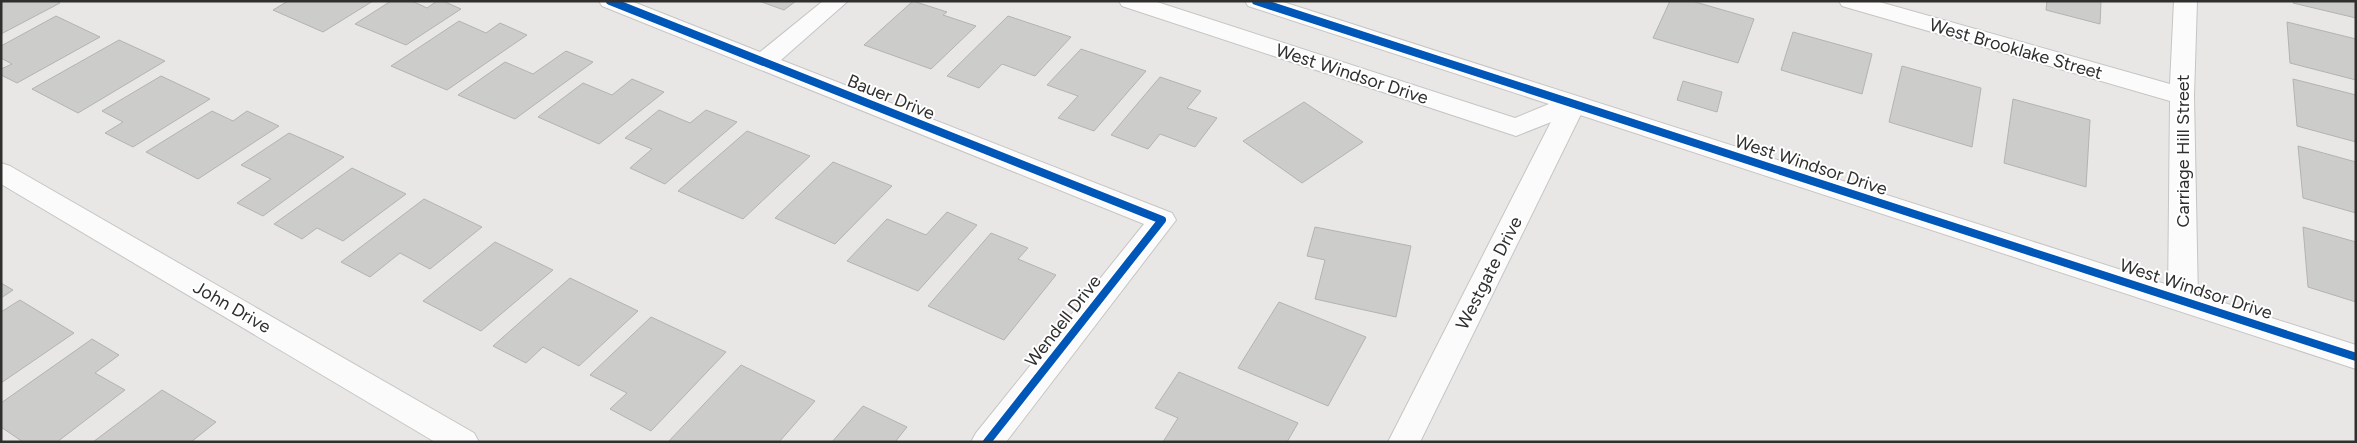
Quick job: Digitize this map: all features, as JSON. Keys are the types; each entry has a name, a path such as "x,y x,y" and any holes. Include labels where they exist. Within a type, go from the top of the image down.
{"street":[{"name":"Bauer Drive","path":"610,1 1162,220"},
{"path":"763,62 837,1"},
{"name":"West Windsor Drive","path":"1130,1 1516,127 1573,104"},
{"name":"West Windsor Drive","path":"1256,1 2356,357"},
{"name":"West Brooklake Street","path":"1850,1 2182,96"},
{"name":"Carriage Hill Street","path":"2183,300 2182,96 2186,1"},
{"name":"Westgate Drive","path":"1404,442 1573,104"},
{"name":"John Drive","path":"1,172 463,442"},
{"name":"Wendell Drive","path":"987,442 1162,220"}],"building":[{"path":"1,1 56,1 60,3 1,34"},
{"path":"288,1 373,1 323,32 273,10"},
{"path":"391,1 412,1 427,8 437,1 443,1 461,9 406,45 355,24"},
{"path":"759,1 796,1 784,10"},
{"path":"913,1 947,12 943,15 976,26 931,69 864,45"},
{"path":"1670,1 1692,1 1754,19 1738,63 1653,38"},
{"path":"2047,1 2101,1 2100,24 2046,10"},
{"path":"2293,1 2356,1 2356,18 2293,3"},
{"path":"56,16 100,37 17,83 1,75 1,69 12,64 1,58 1,46"},
{"path":"1008,16 1071,37 1035,76 1002,64 979,88 947,76"},
{"path":"459,21 486,33 500,23 527,35 447,90 391,66"},
{"path":"2287,22 2356,39 2356,80 2290,63"},
{"path":"1793,32 1872,54 1862,94 1781,70"},
{"path":"119,40 165,61 78,113 32,89"},
{"path":"1081,49 1146,71 1094,131 1058,118 1078,96 1047,85"},
{"path":"566,51 593,62 515,119 458,95 505,62 533,74"},
{"path":"1902,66 1981,88 1972,147 1889,122"},
{"path":"161,76 210,99 133,147 105,133 123,122 102,111"},
{"path":"1160,77 1201,91 1187,108 1217,118 1195,147 1160,134 1148,149 1111,135"},
{"path":"632,79 664,92 599,144 538,117 583,83 612,95"},
{"path":"2293,79 2356,95 2356,142 2297,126"},
{"path":"1683,81 1722,92 1717,112 1677,100"},
{"path":"2013,99 2090,120 2086,187 2004,163"},
{"path":"1304,102 1363,142 1302,183 1243,141"},
{"path":"659,110 690,123 706,110 737,122 665,184 630,168 652,149 625,138"},
{"path":"212,111 233,121 247,111 279,126 198,179 146,152"},
{"path":"747,131 810,156 743,219 678,191"},
{"path":"289,133 344,157 263,216 237,203 271,179 241,165"},
{"path":"2298,146 2356,162 2356,213 2303,198"},
{"path":"833,162 892,186 835,244 775,218"},
{"path":"352,168 406,194 343,241 317,228 302,239 274,224"},
{"path":"424,199 482,227 430,269 400,253 370,277 341,262"},
{"path":"947,212 977,225 918,291 847,261 887,219 926,235"},
{"path":"1315,227 1411,246 1396,317 1315,299 1325,260 1307,256"},
{"path":"2303,227 2356,242 2356,302 2308,287"},
{"path":"991,233 1028,248 1018,259 1056,275 1004,340 928,306"},
{"path":"495,242 553,270 481,331 423,301"},
{"path":"570,278 638,311 579,366 543,347 526,363 493,346"},
{"path":"1,283 13,290 1,298"},
{"path":"20,300 74,333 1,383 1,312"},
{"path":"1279,302 1366,337 1328,406 1238,368"},
{"path":"651,317 726,352 651,431 610,409 627,393 590,375"},
{"path":"92,339 119,355 95,373 125,390 57,442 23,442 1,427 1,403"},
{"path":"741,365 815,401 779,442 669,441"},
{"path":"1179,372 1298,423 1287,442 1163,442 1178,418 1155,408"},
{"path":"162,390 216,422 191,442 93,442"},
{"path":"863,406 907,427 895,442 832,442"}],"cycle path":[{"path":"610,1 1162,220 987,442"},
{"path":"1256,1 2356,357"}]}
